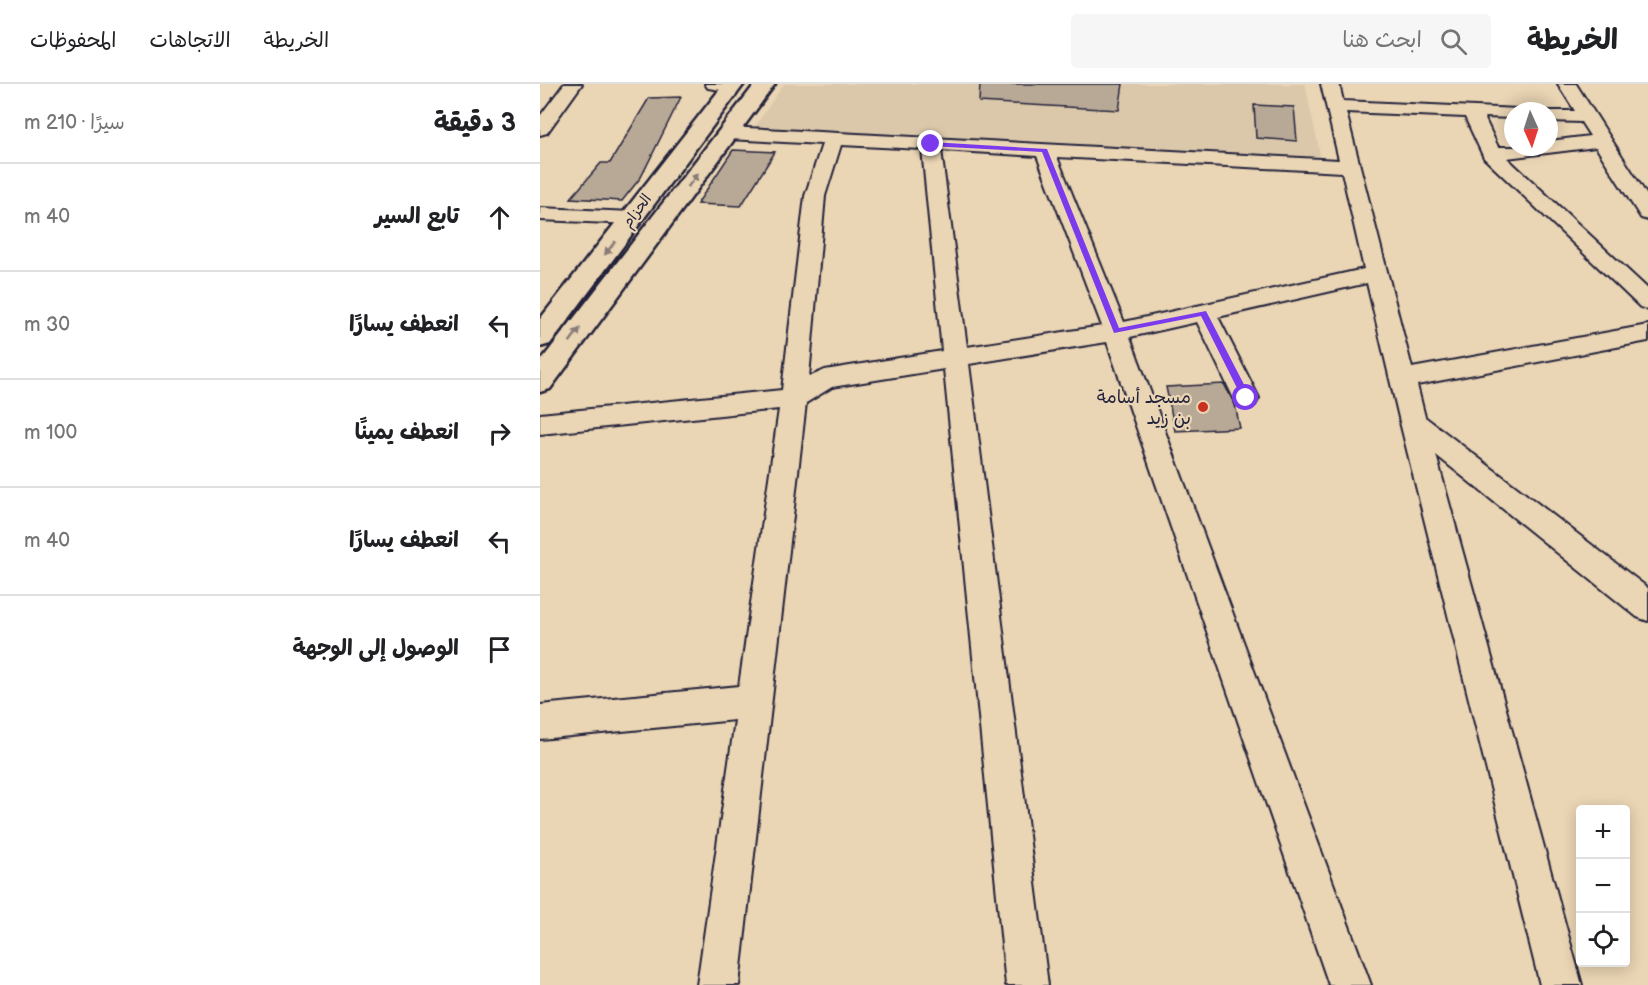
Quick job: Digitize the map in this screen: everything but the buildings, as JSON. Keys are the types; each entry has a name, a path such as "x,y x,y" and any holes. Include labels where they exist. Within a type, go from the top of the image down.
{"main road":[{"name":"الحزام","path":"540,338 633,218 727,84"},
{"path":"540,382 765,84"}],"street":[{"path":"540,129 573,84"},
{"path":"1567,84 1648,214"},
{"path":"1504,114 1472,112 1332,95 1413,422 1561,985"},
{"path":"1472,112 1491,154 1648,302"},
{"path":"1558,115 1589,117"},
{"path":"728,133 1350,167"},
{"path":"718,985 794,398 815,196 833,139"},
{"path":"1558,146 1603,140"},
{"path":"931,144 1027,985"},
{"path":"1045,151 1116,332 1350,985"},
{"path":"1491,154 1504,152"},
{"path":"540,214 633,218"},
{"path":"540,423 794,398 825,379 1116,332 1376,274"},
{"path":"1204,312 1246,398"},
{"path":"1403,379 1648,333"},
{"path":"1413,422 1648,607"},
{"path":"540,722 756,701"}],"shaded area":[{"path":"784,84 1305,84 1321,159 754,128"}],"place":[{"name":"مسجد أسامة بن زيد","path":"1203,407"}],"route":[{"path":"931,144 1045,151 1116,332 1204,312 1246,398"}]}
